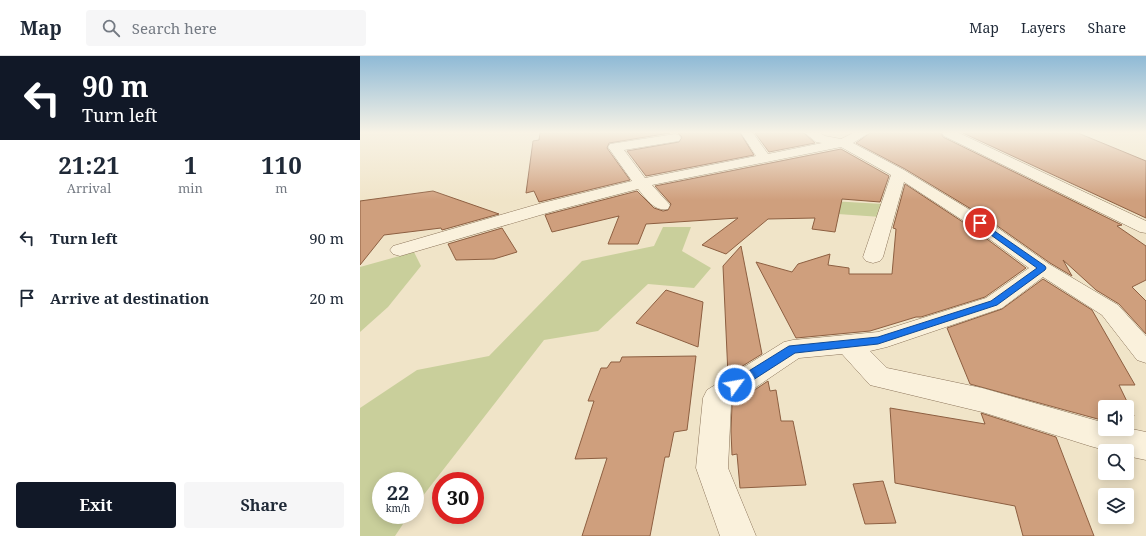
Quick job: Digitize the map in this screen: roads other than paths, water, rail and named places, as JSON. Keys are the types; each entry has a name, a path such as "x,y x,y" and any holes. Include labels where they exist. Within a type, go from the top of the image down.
{"street":[{"path":"621,155 641,183 662,205"},
{"path":"763,155 765,159"},
{"path":"400,250 548,207 641,183 783,155"},
{"path":"866,155 899,173 980,223 1042,268 1110,310 1146,353"},
{"path":"995,155 1146,228"},
{"path":"873,257 899,173"},
{"path":"738,536 712,468 717,398 793,349 878,341 994,303 1042,268"},
{"path":"847,343 879,377 982,400 1090,433 1146,446"}]}
